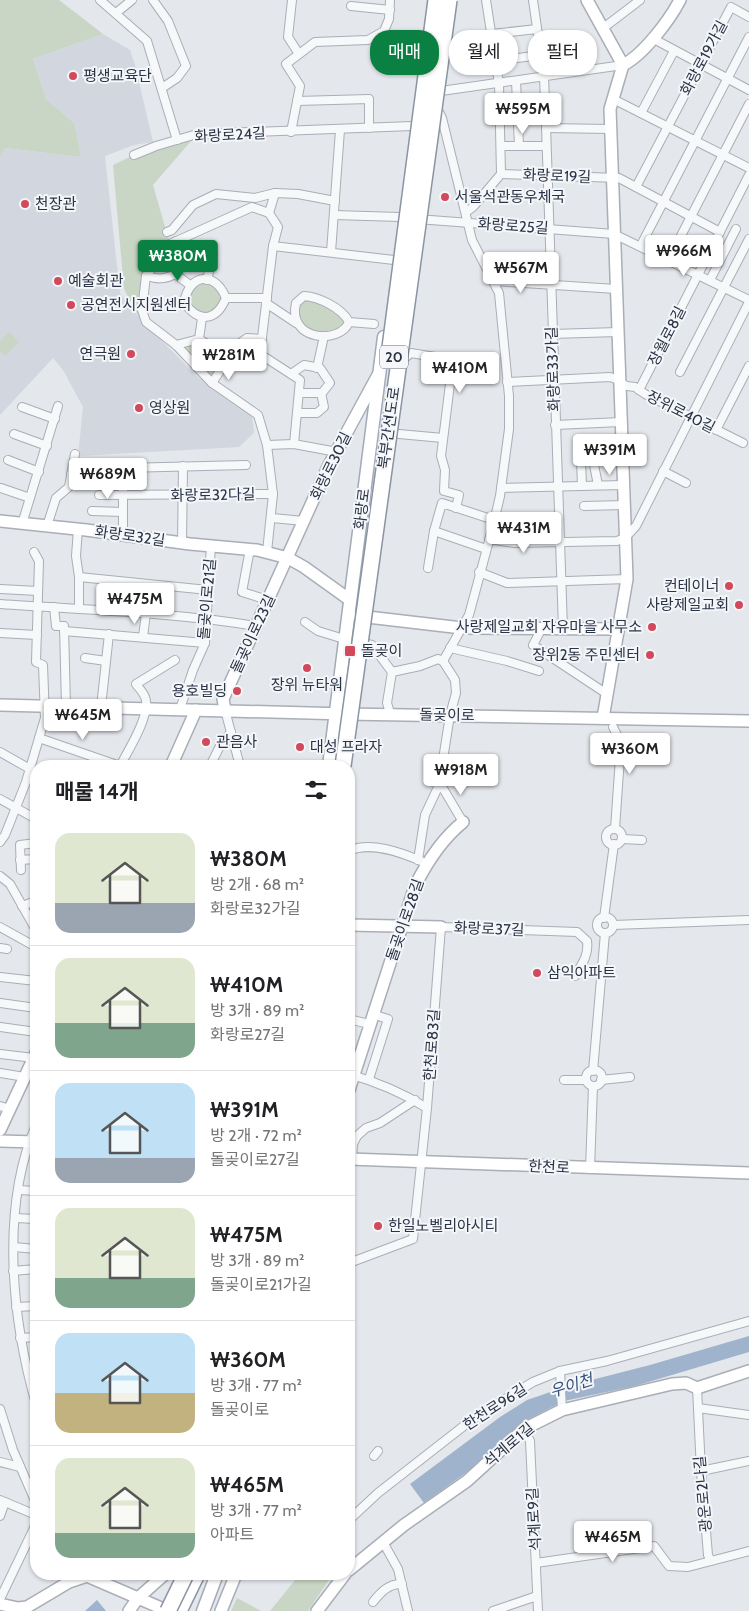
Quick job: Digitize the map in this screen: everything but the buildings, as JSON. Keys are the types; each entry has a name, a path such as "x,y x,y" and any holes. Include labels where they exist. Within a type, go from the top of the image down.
{"highway":[{"name":"북부간선도로","path":"335,760 440,0"},
{"name":"북부간선도로","path":"342,760 440,0"},
{"path":"168,1611 183,1580"},
{"path":"179,1611 194,1580"}],"main road":[{"name":"화랑로","path":"341,760 341,714 350,640 350,600 383,369 390,343 406,218 428,92 440,0"},
{"name":"화랑로","path":"390,343 394,260 406,218 412,126 440,0"},
{"name":"화랑로","path":"350,640 359,616 384,433 383,369"},
{"name":"화랑로","path":"330,760 341,714"},
{"path":"203,1611 215,1580"},
{"path":"211,1611 221,1580"}],"street":[{"name":"화랑로24길","path":"100,0 147,41 177,140 197,134 412,126"},
{"path":"116,13 132,0"},
{"path":"153,0 168,21 186,66 177,78 162,88"},
{"path":"292,0 288,37 299,54"},
{"path":"291,132 300,86 286,64 315,42 368,40 384,31 389,19 390,0"},
{"path":"486,0 490,30"},
{"name":"화랑로33가길","path":"533,0 537,29"},
{"path":"586,0 623,65"},
{"path":"602,29 639,0"},
{"path":"392,672 420,666 438,659 443,661 462,628 468,615 494,520 501,488 509,429 508,382 499,293 472,240 442,118 428,92 499,84 623,65 634,60 673,13 680,0"},
{"path":"351,6 390,10"},
{"name":"화랑로19가길","path":"636,187 731,7 749,17"},
{"path":"518,31 537,29"},
{"name":"화랑로19가길","path":"641,245 662,201 749,37"},
{"path":"652,38 749,90"},
{"name":"화랑로19가길","path":"641,113 674,51"},
{"name":"화랑로19길","path":"603,718 627,579 610,109 623,65"},
{"path":"466,212 474,207 501,174 497,75"},
{"name":"화랑로33가길","path":"544,77 563,629"},
{"path":"516,81 518,146"},
{"path":"298,101 369,99 369,128"},
{"path":"613,99 749,168"},
{"path":"669,259 749,104"},
{"path":"546,128 611,129"},
{"path":"331,252 340,130"},
{"path":"134,155 177,140"},
{"path":"500,146 546,146"},
{"name":"화랑로19길","path":"501,174 619,178 720,232"},
{"name":"장월로8길","path":"639,390 749,175"},
{"path":"167,232 172,230 193,205 216,194 255,198 275,193 298,194 335,201"},
{"path":"269,213 275,193"},
{"path":"267,552 273,494 267,445 258,415 212,383 176,345 146,322 142,310 146,276 170,244 252,207 269,213 278,227 273,246 260,354 300,380 294,444"},
{"name":"화랑로25길","path":"334,215 406,218 614,234 641,245 749,301"},
{"path":"710,280 736,229"},
{"path":"680,372 749,239"},
{"path":"175,274 180,252 176,241"},
{"path":"273,246 394,260"},
{"path":"207,280 213,254"},
{"path":"146,276 157,279 167,278 175,274"},
{"path":"175,274 190,285"},
{"path":"200,279 214,282 222,288 226,298 215,315 202,318 189,310 184,302 186,290 192,282 200,279"},
{"path":"494,281 616,289"},
{"path":"298,324 294,318 296,303 304,296 311,296 335,308 349,322 374,324"},
{"path":"226,298 266,301 309,333 324,336 344,330 349,322"},
{"path":"489,539 514,543 560,543 625,538 636,526 749,301"},
{"path":"199,339 202,318"},
{"path":"552,334 618,332"},
{"path":"317,368 324,336"},
{"path":"224,355 247,338 262,339"},
{"path":"176,345 199,339 224,355"},
{"path":"383,369 411,353 453,360 441,456 445,470 444,491 459,495 456,508"},
{"path":"212,383 224,364 224,355"},
{"path":"291,374 304,365 320,368 330,383 320,393 299,393"},
{"path":"716,430 749,366"},
{"name":"화랑로30길","path":"288,558 337,452 383,369"},
{"name":"장위로40길","path":"508,382 610,377 743,443"},
{"path":"297,412 317,413 324,407 320,393"},
{"path":"22,524 58,406"},
{"path":"22,407 55,419"},
{"path":"555,425 621,422"},
{"path":"384,433 443,438"},
{"path":"14,434 47,446"},
{"path":"267,445 294,444 337,452"},
{"path":"47,526 56,498 68,487 75,454"},
{"path":"8,460 39,472"},
{"path":"582,486 581,460 593,460 598,485"},
{"name":"화랑로32다길","path":"123,535 124,495 122,468 246,465"},
{"name":"화랑로32길","path":"182,543 183,466"},
{"path":"663,471 686,483"},
{"path":"71,474 96,476"},
{"path":"501,488 623,485"},
{"path":"1,488 30,498"},
{"name":"화랑로32다길","path":"98,495 273,494"},
{"path":"428,568 434,531 442,503 494,520"},
{"path":"584,506 624,505"},
{"path":"92,511 124,512"},
{"path":"272,518 304,521"},
{"name":"화랑로32길","path":"0,522 78,529 267,552 288,558 304,567 350,600"},
{"name":"화랑로32길","path":"78,529 76,556 80,577 79,608"},
{"path":"434,531 486,548"},
{"name":"돌곶이로21길","path":"180,708 192,670 205,643 211,545"},
{"path":"250,549 242,592 268,600"},
{"path":"33,760 45,718 44,665 36,662 39,562 34,552"},
{"name":"돌곶이로23길","path":"225,710 222,699 288,558"},
{"path":"479,572 508,583 627,579"},
{"path":"80,577 208,590"},
{"path":"0,589 38,591"},
{"path":"0,604 207,618 256,626"},
{"path":"54,607 56,626 64,626 66,706"},
{"path":"143,637 146,613"},
{"path":"359,616 462,628 618,629"},
{"path":"305,622 318,631 372,645 392,672 387,703 390,713"},
{"path":"542,628 533,645 607,694"},
{"path":"64,631 205,643"},
{"path":"0,632 37,635"},
{"path":"101,707 109,634"},
{"path":"450,648 455,651 507,660 539,671"},
{"path":"85,658 106,661"},
{"path":"123,760 143,721 146,708 146,697 136,684 175,660"},
{"name":"돌곶이로28길","path":"355,1065 403,926 422,862 425,815 439,785 450,715 456,694 455,680 443,661"},
{"name":"돌곶이로","path":"0,705 180,708 341,714 390,713 749,720"},
{"path":"174,760 196,710"},
{"path":"225,710 238,760"},
{"path":"613,727 621,743 615,829"},
{"path":"213,760 220,746 231,732"},
{"path":"39,738 103,760"},
{"path":"0,752 30,769 16,808 0,842"},
{"path":"26,782 30,783"},
{"name":"돌곶이로28길","path":"422,862 463,822 439,785"},
{"path":"0,799 30,816"},
{"path":"615,829 620,832 622,839"},
{"path":"615,829 609,831 606,835 607,840 614,844 619,843 622,839 642,840"},
{"path":"21,870 20,845 30,844"},
{"path":"604,918 611,920 613,925 612,930 605,933 600,931 597,926 600,920 604,918 614,844"},
{"path":"355,848 367,846 422,862"},
{"path":"20,860 30,859"},
{"path":"0,876 10,884 30,920"},
{"path":"22,906 30,903"},
{"path":"613,925 749,920"},
{"name":"화랑로37길","path":"355,925 577,932 587,941 588,948 587,955 575,976"},
{"path":"0,927 30,944"},
{"name":"한천로83길","path":"355,1261 413,1239 427,1108 441,927"},
{"path":"593,1071 605,933"},
{"path":"0,977 30,980"},
{"path":"0,1003 30,1007"},
{"path":"355,1019 388,1019 369,1080"},
{"path":"0,1027 30,1031"},
{"path":"0,1054 30,1055"},
{"path":"0,1130 5,1107 30,1066"},
{"path":"593,1086 588,1084 586,1080 587,1074 593,1071 600,1073 601,1080"},
{"path":"0,1073 25,1077"},
{"path":"355,1075 415,1100 427,1108"},
{"path":"593,1086 601,1080 630,1077"},
{"path":"564,1080 586,1080"},
{"path":"590,1169 593,1086"},
{"path":"355,1140 366,1128 380,1123 415,1100"},
{"path":"0,1141 30,1142"},
{"path":"30,1149 19,1190 15,1218 13,1270 20,1338 30,1381"},
{"name":"한천로","path":"355,1159 590,1169 749,1173"},
{"path":"19,1190 30,1191"},
{"path":"15,1218 30,1219"},
{"path":"14,1247 30,1248"},
{"path":"13,1270 30,1269"},
{"path":"16,1307 30,1306"},
{"name":"한천로96길","path":"355,1515 399,1477 498,1400 533,1382 749,1321"},
{"path":"20,1338 30,1337"},
{"path":"697,1388 749,1371"},
{"path":"560,1373 561,1406"},
{"name":"석계로1길","path":"355,1565 383,1542 467,1481 524,1429 561,1406 672,1384 686,1384 697,1388"},
{"name":"광운로2나길","path":"697,1388 701,1471 708,1555 711,1561"},
{"path":"698,1408 749,1415"},
{"path":"0,1409 3,1427 30,1490"},
{"name":"석계로9길","path":"524,1429 530,1441 538,1611"},
{"path":"701,1471 749,1461"},
{"path":"0,1462 20,1467"},
{"path":"0,1516 3,1501 30,1512"},
{"path":"0,1599 30,1536"},
{"path":"383,1542 398,1569 408,1611"},
{"path":"536,1563 654,1546 669,1566 688,1567 749,1552"},
{"path":"0,1604 22,1609 75,1580"},
{"path":"103,1580 143,1603 168,1611"},
{"path":"129,1611 143,1603 160,1580"},
{"path":"221,1611 234,1580"},
{"path":"316,1611 340,1580"},
{"path":"373,1602 382,1590 402,1584"},
{"path":"494,1611 519,1607 537,1596"}],"shaded area":[{"path":"103,34 130,50 153,142 134,145 105,156 120,293 140,319 197,376 252,415 254,433 239,447 78,456 83,407 63,370 53,358 0,415 0,158 5,148 81,157 75,124 46,99 33,59"}],"green space":[{"path":"0,0 59,0 103,34 33,59 46,99 75,124 81,157 5,148 0,158"},
{"path":"197,134 153,185 170,244 146,276 146,322 140,319 124,289 113,165 134,155"},
{"path":"192,281 214,282 226,298 215,315 189,310 186,290"},
{"path":"304,296 341,313 349,324 334,333 321,334 309,330 296,321 295,307"},
{"path":"9,332 19,342 5,356 0,351 0,341"},
{"path":"199,339 224,355 212,383 176,345"},
{"path":"295,1580 329,1580 308,1611 270,1611"},
{"path":"237,1598 261,1611 231,1611"}],"water":[{"path":"749,1336 749,1352 635,1386 564,1401 529,1419 478,1464 424,1503 410,1484 500,1417 527,1400 568,1386 650,1365"},
{"path":"97,1600 106,1611 85,1611"}],"place":[{"name":"평생교육단","path":"73,76"},
{"name":"서울석관동우체국","path":"445,197"},
{"name":"천장관","path":"25,204"},
{"name":"예술회관","path":"58,281"},
{"name":"공연전시지원센터","path":"71,305"},
{"name":"연극원","path":"131,354"},
{"name":"영상원","path":"139,408"},
{"name":"컨테이너","path":"729,586"},
{"name":"사랑제일교회","path":"739,605"},
{"name":"사랑제일교회 자유마을 사무소","path":"652,627"},
{"name":"돌곶이","path":"350,651"},
{"name":"장위2동 주민센터","path":"650,655"},
{"name":"장위 뉴타워","path":"307,668"},
{"name":"용호빌딩","path":"237,691"},
{"name":"관음사","path":"206,742"},
{"name":"대성 프라자","path":"300,747"},
{"name":"삼익아파트","path":"537,973"},
{"name":"한일노벨리아시티","path":"378,1226"}],"water label":[{"name":"우이천","path":"571,1385"}]}
